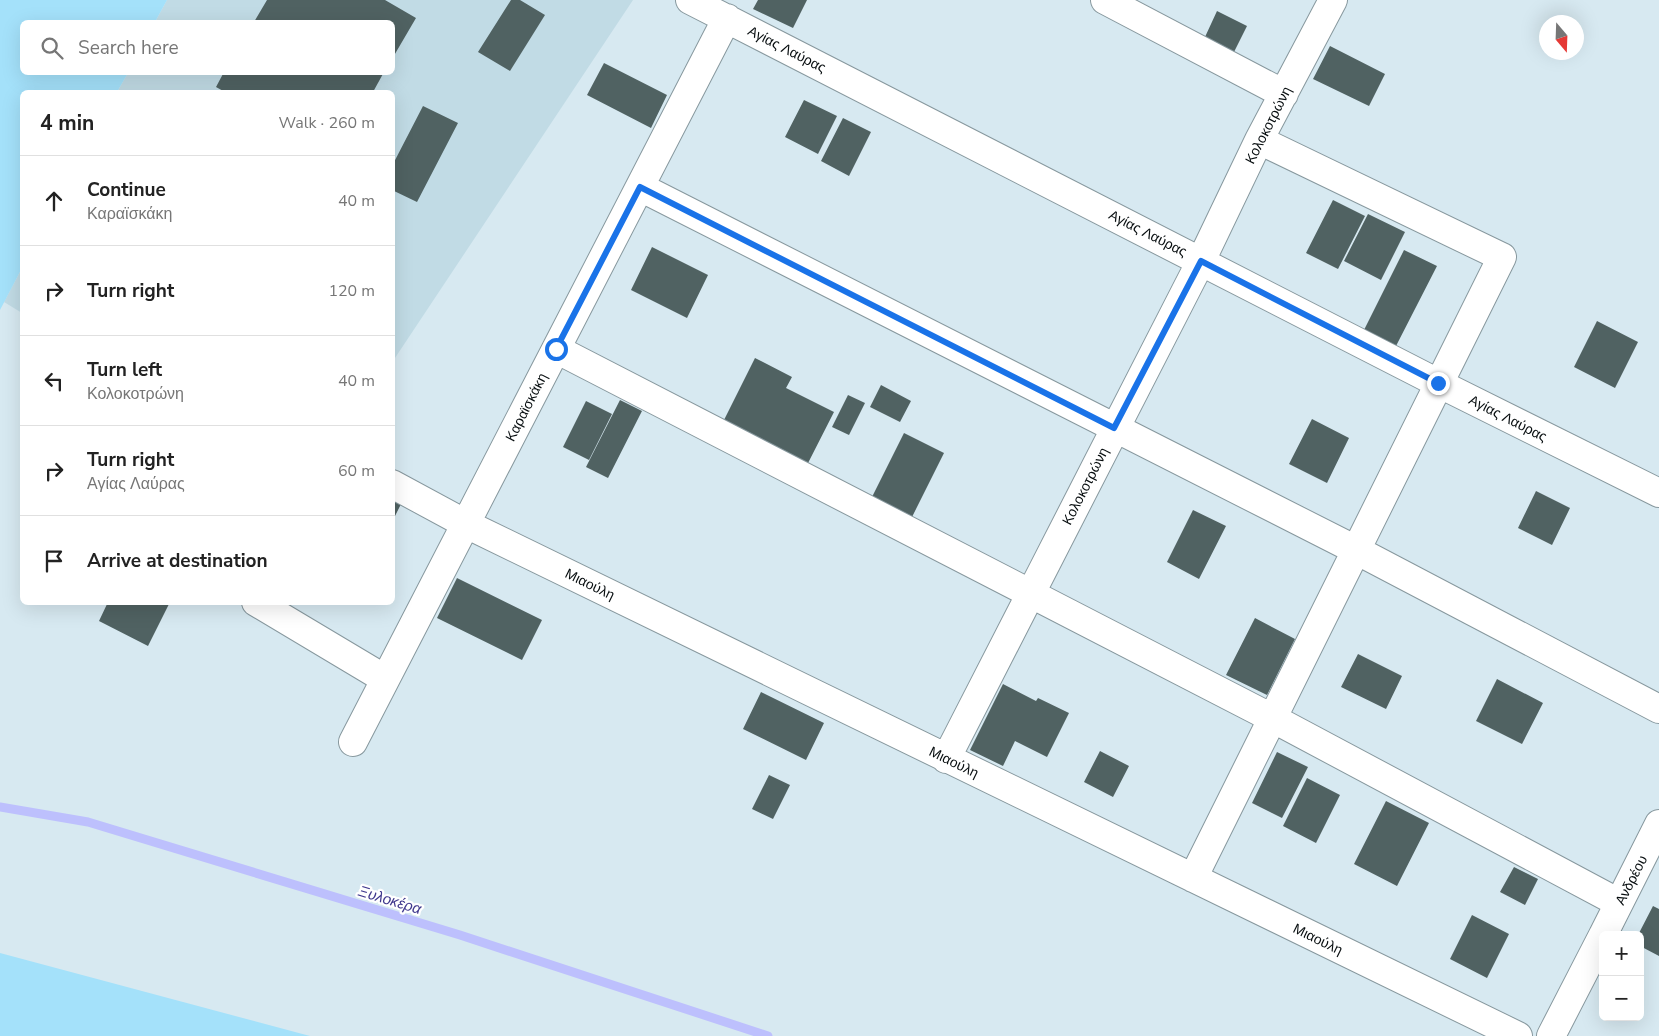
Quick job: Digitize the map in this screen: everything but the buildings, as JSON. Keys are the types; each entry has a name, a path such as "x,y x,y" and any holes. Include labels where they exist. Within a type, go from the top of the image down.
{"street":[{"name":"Αγίας Λαύρας","path":"690,0 1438,383 1659,493"},
{"path":"1105,0 1284,94"},
{"name":"Κολοκοτρώνη","path":"946,759 1201,261 1259,140 1333,0"},
{"name":"Καραϊσκάκη","path":"353,742 727,18"},
{"path":"1193,878 1502,257 1259,140"},
{"path":"640,187 1356,550 1659,709"},
{"path":"556,349 1272,718 1619,903"},
{"name":"Μιαούλη","path":"395,486 466,524 1518,1036"},
{"path":"261,605 385,679"},
{"name":"Ανδρέου","path":"1605,931 1659,824"},
{"name":"Ανδρέου","path":"1551,1036 1599,943"}],"shaded area":[{"path":"0,0 167,0 156,20 20,20 20,75 127,75 118,90 20,90 20,272 0,310"},
{"path":"167,0 633,0 395,358 395,90 118,90 127,75 395,75 395,20 156,20"},
{"path":"20,272 20,312 4,302"},
{"path":"0,953 310,1036 0,1036"}],"waterway":[{"name":"Ξυλοκέρα","path":"0,807 88,822 460,935 768,1036"}],"route":[{"path":"556,349 640,187 1114,428 1201,261 1438,383"}]}
